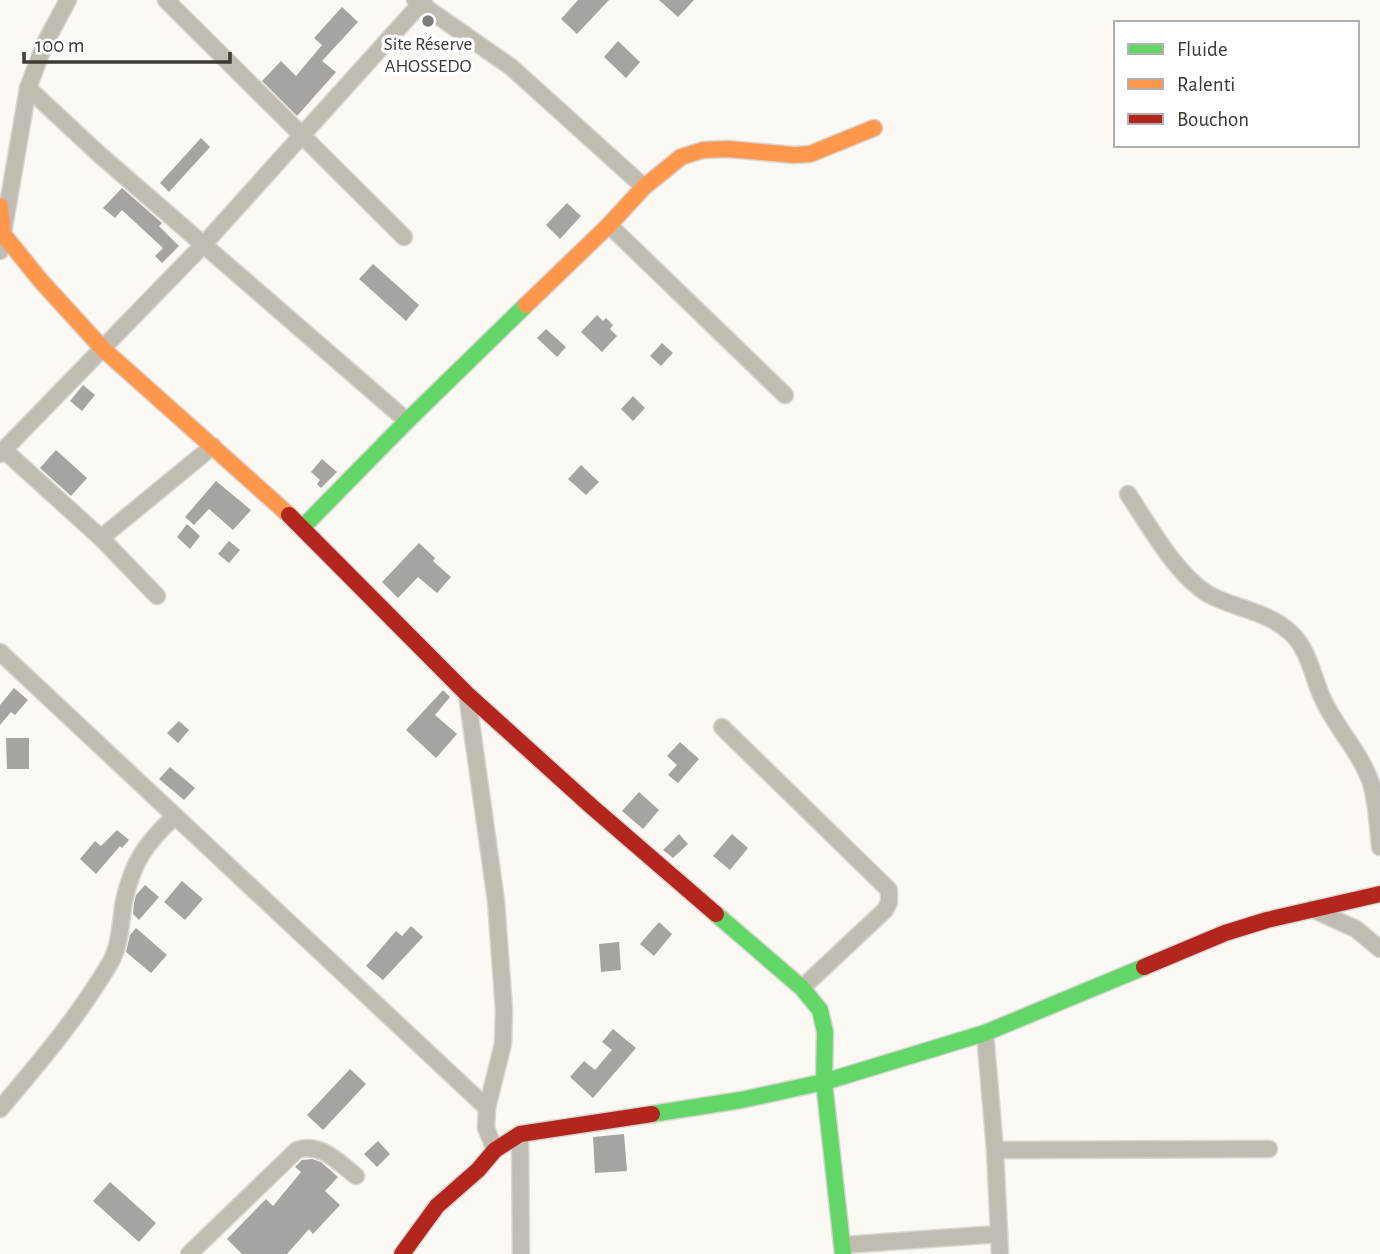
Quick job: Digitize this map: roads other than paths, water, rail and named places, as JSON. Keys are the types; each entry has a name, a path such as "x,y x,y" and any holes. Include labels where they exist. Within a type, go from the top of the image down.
{"street":[{"path":"0,251 28,88 45,43 68,0"},
{"path":"166,0 404,237"},
{"path":"157,596 101,538 2,452 204,244 420,1 511,66 644,187"},
{"path":"28,88 100,155 407,421"},
{"path":"303,527 407,421 609,225 644,187 681,157 703,150 810,154 874,128"},
{"path":"0,206 3,234 41,281 103,349 303,527 467,694 591,806 802,988 820,1010 825,1032 824,1082 843,1250 999,1234"},
{"path":"609,225 785,395"},
{"path":"101,538 213,446"},
{"path":"1128,494 1186,575 1208,593 1269,618 1290,633 1306,653 1332,717 1365,767 1377,811 1380,847"},
{"path":"0,652 487,1108"},
{"path":"467,694 496,901 505,1010 503,1044 487,1108 486,1128 495,1150"},
{"path":"722,727 889,890 889,902 885,910 802,988"},
{"path":"0,1109 60,1036 111,962 119,942 124,900 141,851 175,816"},
{"path":"402,1254 437,1206 478,1170 495,1150 520,1134 741,1100 824,1082 985,1033 1225,933 1380,892"},
{"path":"1312,909 1356,929 1380,949"},
{"path":"985,1033 1000,1254"},
{"path":"520,1134 521,1254"},
{"path":"189,1254 297,1150 307,1146 319,1148 356,1176"},
{"path":"995,1150 1269,1149"}],"place":[{"name":"Site Réserve AHOSSEDO","path":"428,21"}]}
